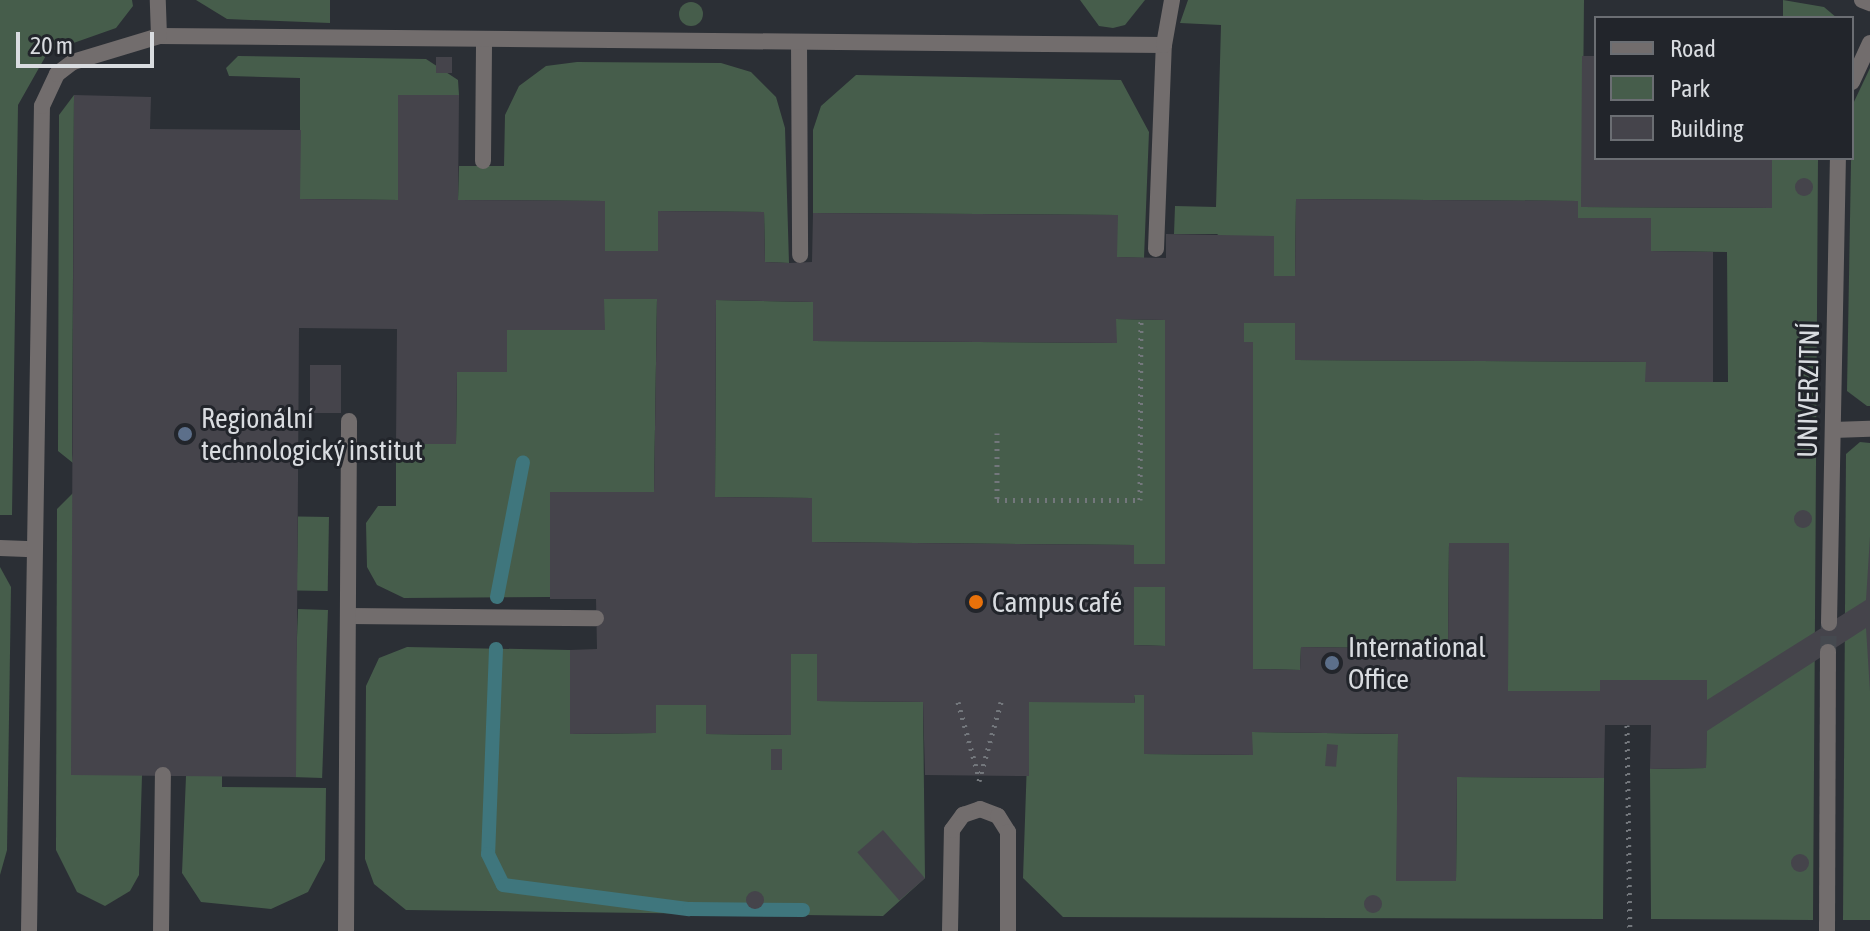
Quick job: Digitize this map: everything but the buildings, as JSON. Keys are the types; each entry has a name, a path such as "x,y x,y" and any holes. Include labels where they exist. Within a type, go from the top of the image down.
{"street":[{"path":"158,0 159,36"},
{"path":"1156,249 1164,45 1172,0"},
{"path":"1862,0 1870,3"},
{"path":"29,931 42,106 57,74 73,62 159,36 1164,45"},
{"path":"483,161 484,39"},
{"path":"799,42 800,255"},
{"path":"1854,78 1870,43"},
{"name":"UNIVERZITNÍ","path":"1829,623 1838,160"},
{"path":"346,931 349,421"},
{"path":"1833,430 1870,429"},
{"path":"0,548 33,549"},
{"path":"349,616 596,618"},
{"path":"1827,931 1828,652"},
{"path":"161,931 163,775"},
{"path":"950,931 952,830 963,815 980,809 998,816 1008,832 1008,931"}],"path":[{"path":"997,433 997,500 1140,500 1141,319"},
{"path":"958,702 979,775 1001,702"},
{"path":"1627,725 1630,931"}],"green space":[{"path":"0,0 132,0 133,6 116,28 48,52 18,105 12,515 0,515"},
{"path":"196,0 330,0 330,23 227,19"},
{"path":"1080,0 1145,0 1125,25 1113,28 1099,26"},
{"path":"1188,0 1584,0 1582,207 1771,208 1772,160 1818,160 1813,920 1651,919 1650,769 1706,768 1707,681 1601,680 1600,691 1508,691 1449,543 1448,649 1301,647 1300,670 1253,669 1253,343 1244,342 1244,323 1295,323 1295,360 1646,362 1646,382 1728,382 1727,252 1651,251 1651,219 1578,218 1578,201 1296,199 1295,276 1274,276 1217,234 1174,234 1175,206 1216,207 1221,25 1180,23"},
{"path":"1783,0 1824,7 1835,16 1783,16"},
{"path":"686,2 696,2 703,9 703,19 696,26 686,26 679,19 679,9"},
{"path":"238,56 426,59 458,80 459,95 398,95 398,200 300,199 300,78 229,76 226,68"},
{"path":"577,62 721,63 751,72 776,97 785,128 789,263 765,262 764,212 659,211 658,251 605,251 605,201 458,200 459,166 504,166 505,115 519,86 546,66"},
{"path":"1870,68 1870,406 1847,391 1854,102"},
{"path":"856,75 1121,80 1149,132 1144,258 1117,257 1117,215 813,213 813,130 821,106"},
{"path":"74,95 73,463 58,451 59,115"},
{"path":"604,299 657,299 654,492 550,597 404,598 377,585 367,567 366,523 378,506 396,506 396,444 456,443 457,372 507,372 507,330 604,330"},
{"path":"716,300 813,302 813,341 1116,343 1116,319 1165,320 1165,646 1134,645 1134,545 812,542 812,498 715,497"},
{"path":"1860,442 1870,443 1870,920 1843,920 1846,454"},
{"path":"73,493 142,775 139,875 130,891 105,906 77,892 56,850 57,509"},
{"path":"298,516 329,517 328,591 297,590"},
{"path":"0,567 11,587 7,850 0,875"},
{"path":"298,609 328,610 322,778 292,777"},
{"path":"407,647 570,650 571,734 655,733 656,705 706,705 706,734 791,735 791,654 817,654 817,701 923,702 925,878 883,916 406,910 374,884 365,859 366,686 379,658"},
{"path":"1134,695 1144,695 1145,754 1252,755 1252,732 1398,734 1397,881 1456,881 1457,777 1604,778 1603,919 1063,917 1023,878 1029,702 1135,702"},
{"path":"186,776 222,776 222,787 326,788 325,860 308,892 271,909 201,902 182,873"}],"waterway":[{"path":"497,597 523,462"},
{"path":"496,649 488,854 503,885 689,909 803,910"}],"tunnel":[{"path":"1828,652 1829,623"}],"place":[{"name":"Regionální technologický institut","path":"185,434"},
{"name":"Campus café","path":"976,602"},
{"name":"International Office","path":"1332,663"}]}
